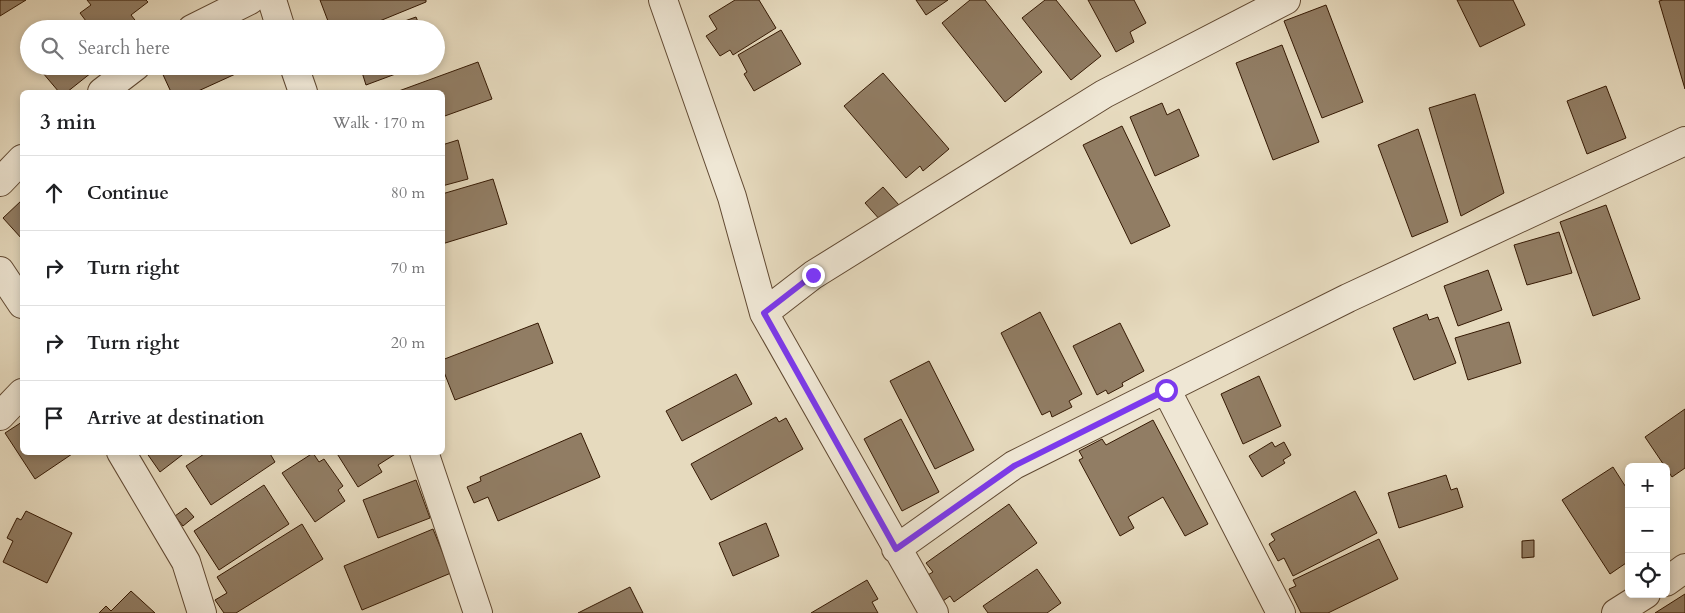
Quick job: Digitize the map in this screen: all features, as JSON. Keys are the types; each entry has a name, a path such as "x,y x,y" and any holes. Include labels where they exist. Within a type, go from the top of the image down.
{"street":[{"path":"210,20 250,0"},
{"path":"272,0 279,20"},
{"path":"662,0 732,197 764,313 896,549 934,613"},
{"path":"764,313 813,275 1104,94 1286,0"},
{"path":"105,90 124,75"},
{"path":"297,75 302,90"},
{"path":"896,549 1014,466 1348,298 1685,140"},
{"path":"0,182 20,161"},
{"path":"0,271 20,301"},
{"path":"1166,390 1281,613"},
{"path":"0,416 20,396"},
{"path":"123,455 186,562 202,613"},
{"path":"425,455 478,613"},
{"path":"1670,579 1685,568"},
{"path":"1616,613 1640,598"}],"building":[{"path":"0,0 26,0 0,16"},
{"path":"87,0 146,0 148,2 131,15 135,20 85,20 80,13 91,5"},
{"path":"320,0 426,0 426,2 382,20 328,20"},
{"path":"735,0 759,0 776,28 733,55 730,50 720,56 706,36 717,29 709,16"},
{"path":"916,0 948,0 926,15"},
{"path":"970,0 985,0 1042,72 1005,102 942,23"},
{"path":"1045,0 1056,0 1101,56 1071,80 1022,18"},
{"path":"1088,0 1134,0 1146,23 1130,32 1134,42 1116,52"},
{"path":"1457,0 1513,0 1525,25 1480,47"},
{"path":"1685,0 1685,89 1659,1"},
{"path":"1326,5 1363,102 1322,118 1284,21"},
{"path":"781,30 801,64 754,91 744,74 747,72 738,55"},
{"path":"1282,45 1319,142 1273,160 1236,63"},
{"path":"478,62 492,99 445,116 445,90 401,90"},
{"path":"883,73 949,149 923,171 920,166 906,178 844,106"},
{"path":"45,75 88,75 70,90 57,90"},
{"path":"163,75 233,75 200,90 170,90"},
{"path":"363,75 393,75 366,85"},
{"path":"1606,86 1626,138 1587,154 1567,101"},
{"path":"1475,94 1504,193 1461,216 1429,108"},
{"path":"1162,103 1167,115 1179,109 1199,156 1155,176 1130,117"},
{"path":"1122,126 1170,226 1131,244 1083,145"},
{"path":"1418,129 1448,222 1412,237 1378,145"},
{"path":"458,140 468,179 445,185 445,144"},
{"path":"493,179 507,224 445,243 445,193"},
{"path":"883,187 899,205 881,221 865,203"},
{"path":"20,202 20,237 3,218"},
{"path":"1606,205 1640,299 1593,316 1560,222"},
{"path":"1559,232 1572,273 1527,285 1514,245"},
{"path":"1488,270 1502,310 1458,326 1444,286"},
{"path":"1040,312 1082,394 1069,401 1072,407 1052,417 1050,411 1042,415 1001,333"},
{"path":"1427,314 1429,320 1438,317 1456,363 1414,380 1393,328"},
{"path":"1509,322 1521,363 1468,380 1455,338"},
{"path":"538,323 553,363 455,400 445,375 445,359"},
{"path":"1120,323 1144,371 1122,383 1123,386 1108,394 1106,390 1097,395 1073,346"},
{"path":"929,361 974,450 935,469 890,381"},
{"path":"736,374 752,404 682,441 666,411"},
{"path":"1259,376 1281,426 1243,444 1221,394"},
{"path":"1685,409 1685,468 1672,477 1670,474 1670,463 1663,463 1645,437"},
{"path":"776,417 779,422 786,418 803,449 711,500 691,464"},
{"path":"901,419 939,492 902,511 864,439"},
{"path":"1153,420 1208,524 1185,536 1163,497 1128,517 1134,528 1120,536 1079,460 1083,458 1079,451 1102,439 1106,445"},
{"path":"20,423 20,455 71,455 35,479 5,433"},
{"path":"581,433 600,477 498,521 488,497 474,503 467,487 481,481 480,477"},
{"path":"1272,442 1275,447 1284,442 1291,455 1283,460 1285,463 1262,477 1249,456"},
{"path":"148,455 182,455 160,472"},
{"path":"202,455 271,455 275,462 211,505 186,466"},
{"path":"310,455 314,455 319,462 324,459 343,486 338,490 345,501 315,522 282,473"},
{"path":"338,455 394,455 378,465 382,472 358,487"},
{"path":"1613,467 1625,486 1625,564 1610,574 1562,500"},
{"path":"1446,475 1451,490 1457,488 1463,507 1399,528 1388,493"},
{"path":"416,480 430,518 378,538 363,500"},
{"path":"264,485 289,524 219,570 194,531"},
{"path":"1355,491 1377,533 1293,576 1284,558 1278,561 1269,544 1275,540 1271,534"},
{"path":"1009,504 1037,543 954,602 950,596 943,601 926,576 933,572 926,563"},
{"path":"186,508 194,517 183,526 175,516"},
{"path":"26,511 72,533 47,583 3,562 13,541 7,538 17,518 21,520"},
{"path":"766,523 779,556 733,576 719,543"},
{"path":"302,524 323,559 236,613 224,613 215,600 227,593 217,577"},
{"path":"433,529 451,573 362,610 344,566"},
{"path":"1379,539 1398,579 1328,613 1301,613 1289,589 1296,586 1293,580"},
{"path":"1534,540 1534,557 1522,558 1522,541"},
{"path":"1037,569 1061,603 1047,613 988,613 983,606"},
{"path":"867,580 878,599 872,602 878,613 811,613"},
{"path":"630,587 643,613 578,613"},
{"path":"131,591 155,613 99,613 106,606 111,611"},
{"path":"1685,594 1685,613 1655,613"}],"route":[{"path":"813,275 764,313 896,549 1014,466 1166,390"}]}
